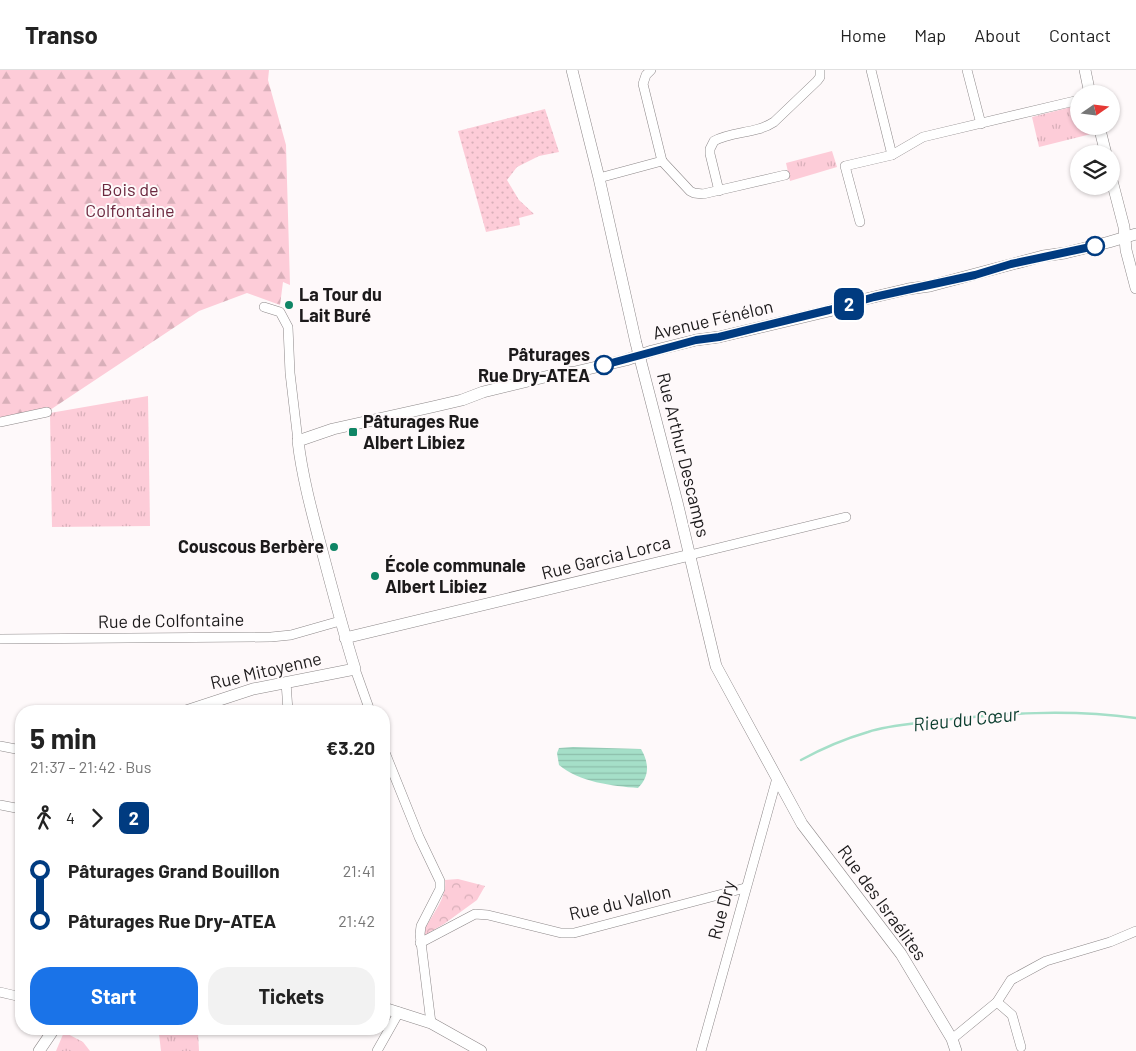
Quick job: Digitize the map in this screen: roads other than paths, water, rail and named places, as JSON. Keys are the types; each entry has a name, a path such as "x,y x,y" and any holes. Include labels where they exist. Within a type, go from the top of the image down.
{"street":[{"name":"Rue Arthur Descamps","path":"572,70 599,178 639,356 690,555 716,666 777,778"},
{"path":"651,70 646,75 644,84 662,162 670,172 694,193 703,194 719,191 785,175"},
{"path":"719,191 710,154 714,141 774,122 817,81 820,77 820,70"},
{"path":"871,70 892,155"},
{"path":"967,70 981,124"},
{"path":"1085,70 1088,85"},
{"path":"860,222 845,166 892,155 923,137 1070,102"},
{"path":"599,178 662,162"},
{"path":"1116,195 1124,227 1130,236 1136,288"},
{"name":"Avenue Fénélon","path":"298,441 333,429 462,400 483,392 554,375 575,372 696,340 719,337 829,310 857,301 930,286 1043,256 1065,253 1130,236"},
{"path":"264,307 280,312 288,327 290,373 300,463 340,621 368,705"},
{"path":"0,422 48,412"},
{"name":"Rue Garcia Lorca","path":"345,638 846,516"},
{"name":"Rue de Colfontaine","path":"0,639 271,637 291,635 340,621"},
{"name":"Rue Mitoyenne","path":"204,705 253,689 355,669"},
{"path":"286,682 288,705"},
{"path":"0,746 15,749"},
{"path":"390,765 419,837 440,881 440,890 421,926 420,943 431,1023"},
{"name":"Rue Dry","path":"701,1051 777,778"},
{"name":"Rue des Israélites","path":"777,778 802,824 901,954 952,1039 956,1051"},
{"path":"0,805 15,808"},
{"name":"Rue du Vallon","path":"420,943 475,914 488,915 561,933 574,933 745,888"},
{"path":"952,1039 997,1002 1011,980 1046,962 1110,942 1136,931"},
{"path":"0,992 15,996"},
{"path":"997,1002 1012,1015 1021,1047"},
{"path":"390,1010 431,1023 481,1051"},
{"path":"390,1028 399,1012"},
{"path":"39,1051 50,1035"},
{"path":"377,1051 386,1035"}],"waterway":[{"name":"Rieu du Cœur","path":"801,760 851,738 901,725 960,718 1036,713 1111,715 1136,718"}],"place":[{"name":"La Tour du Lait Buré","path":"289,305"},
{"name":"Pâturages Rue Dry-ATEA","path":"604,365"},
{"name":"Pâturages Rue Albert Libiez","path":"353,432"},
{"name":"Couscous Berbère","path":"334,547"},
{"name":"École communale Albert Libiez","path":"375,576"}],"park label":[{"name":"Bois de Colfontaine","path":"130,200"}]}
